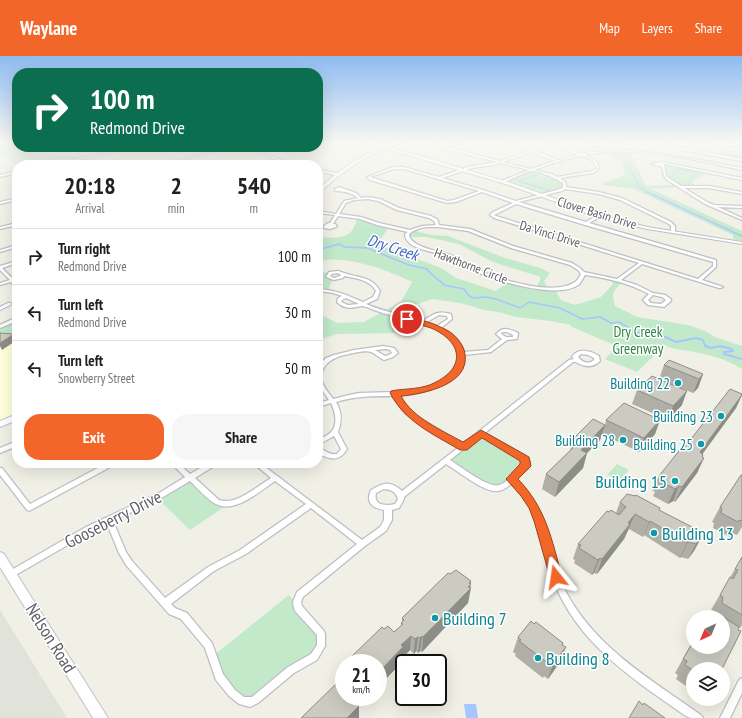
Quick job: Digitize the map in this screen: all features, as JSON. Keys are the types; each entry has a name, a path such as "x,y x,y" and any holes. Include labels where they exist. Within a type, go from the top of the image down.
{"main road":[{"path":"323,188 337,174"},
{"path":"0,424 12,419"},
{"name":"Nelson Road","path":"0,557 101,718"}],"street":[{"path":"0,176 12,173"},
{"path":"330,173 337,174"},
{"path":"379,173 370,175 368,178 447,202 455,202 482,190"},
{"path":"419,173 482,190 516,203 708,258 716,262 715,266 699,280"},
{"path":"440,178 454,173"},
{"name":"Clover Basin Drive","path":"473,173 503,181 600,216 641,226 742,243"},
{"path":"503,181 525,173"},
{"path":"542,173 557,178 564,183 564,188 602,193 626,201 669,223 673,226 673,232"},
{"path":"557,178 589,173"},
{"path":"665,173 666,176 680,187 713,206 742,219"},
{"path":"714,173 742,179"},
{"path":"680,187 709,186 742,193"},
{"name":"Da Vinci Drive","path":"564,188 544,196 516,203 495,212 493,216 721,287"},
{"path":"343,190 355,194 360,198"},
{"path":"331,224 345,202 360,198 376,199 398,209 430,217 436,220 438,226"},
{"path":"0,203 12,200"},
{"path":"713,206 742,207"},
{"path":"323,212 361,218 378,224 410,231"},
{"path":"586,224 600,216"},
{"path":"0,228 12,225"},
{"name":"Hawthorne Circle","path":"438,226 467,229 512,247 570,264 578,268 582,274 579,282 567,288 550,290 533,288 476,270 447,254 412,244 407,238 410,231 420,227 438,226"},
{"path":"0,251 12,247"},
{"path":"618,280 641,263"},
{"path":"0,268 12,264"},
{"path":"0,268 12,278"},
{"path":"582,274 618,280 641,288 652,294 663,296 669,300 662,306 650,304 645,300 652,294"},
{"path":"343,275 369,281 377,288 378,291 377,296 363,304 351,307 344,306 339,301 346,296"},
{"path":"0,284 12,281"},
{"path":"323,291 337,292 383,312 438,328 453,338 460,347 462,354 462,360 458,368 445,381 426,390 358,395 323,404"},
{"path":"0,309 10,304"},
{"path":"424,323 438,313 445,313 449,315 449,320 438,328"},
{"path":"0,327 12,321"},
{"path":"462,354 489,351 506,339"},
{"path":"323,366 344,352 370,350"},
{"path":"401,496 571,361 577,360"},
{"path":"323,386 333,401 339,419 335,432 323,440"},
{"path":"395,393 402,406 411,415 464,447"},
{"path":"323,453 330,457 337,456 343,452 344,448 335,432"},
{"path":"447,461 491,488 501,488 526,466 526,460 481,433"},
{"path":"0,451 12,445"},
{"path":"0,470 29,508 103,468"},
{"path":"179,468 219,503 227,505 238,502 275,478"},
{"name":"Gooseberry Drive","path":"11,574 109,519 161,495 206,468"},
{"path":"262,468 310,505 321,511 362,544"},
{"path":"512,479 525,493 534,506 540,521 558,583 577,618 592,636 615,658 698,718"},
{"path":"390,486 398,490 401,496 401,501 397,506 388,509 378,507 373,502 372,497 375,490 380,487 390,486"},
{"path":"165,603 211,569 243,552 310,505"},
{"path":"109,519 127,560 173,612 184,616 210,648 218,676 242,701 252,701 258,698 291,670 312,658 318,652 321,645 321,634 299,610 297,599 307,588 379,532 386,525 388,520 388,509"},
{"path":"725,718 742,683"}],"shaded area":[{"path":"0,337 12,338 12,419 0,424"},
{"path":"0,610 67,718 0,718"}],"green space":[{"path":"527,173 541,173 563,181 564,188 547,194 506,180"},
{"path":"624,173 640,173 646,186 677,185 666,177 665,173 706,173 692,182 696,186 651,189 742,231 742,241 733,239 733,235 634,189 604,185 602,183 625,175"},
{"name":"Dry Creek Greenway","path":"357,217 389,227 379,241 385,247 441,268 456,278 496,291 509,281 536,288 541,278 493,262 459,244 427,237 406,237 411,230 432,235 448,236 505,258 540,268 550,273 544,281 549,290 555,290 561,300 575,305 601,297 613,284 611,278 624,281 614,292 613,298 615,306 637,317 688,325 705,331 715,337 742,346 742,369 717,357 674,349 665,345 637,372 605,359 616,348 614,345 570,326 571,325 516,317 460,303 432,299 412,306 396,315 407,319 396,333 336,334 323,339 323,316 337,323 364,322 401,302 412,282 366,264 340,260 323,261 323,237 332,238 344,236 352,230"},
{"path":"323,271 329,274 328,275 333,279 328,290 323,290"},
{"path":"12,321 12,338 0,337 0,327"},
{"path":"481,433 527,461 512,479 495,489 447,461"},
{"path":"617,464 629,470 619,481 607,475"},
{"path":"190,477 217,502 227,505 190,530 156,497"},
{"path":"289,595 320,631 319,651 250,702 232,693 213,656"}],"water":[{"path":"464,704 476,704 478,718 466,718"}],"building":[{"path":"0,333 12,334 12,335 0,343"},
{"path":"669,360 703,374 699,379 664,365"},
{"path":"652,376 687,391 673,406 637,390"},
{"path":"730,389 742,395 700,452 704,458 682,487 679,486 675,489 660,481 661,477 659,476 682,447 684,448"},
{"path":"624,403 660,420 644,438 606,420"},
{"path":"593,419 605,425 581,450 587,453 559,482 546,474 580,441 574,438"},
{"path":"741,475 742,520 739,520 738,522 721,513 722,508 720,507"},
{"path":"627,494 636,495 660,508 659,510 698,530 697,531 702,536 696,544 687,543 635,514 628,523 630,524 602,559 600,558 598,560 579,548 581,545 578,544 607,511 609,512 611,510 619,515 626,507 620,502"},
{"path":"742,557 742,615 722,603 723,597 720,595 730,577 733,579 738,570 735,569"},
{"path":"456,570 471,581 469,583 471,584 468,587 471,588 423,637 418,637 415,639 411,636 401,645 403,647 387,664 387,654 354,654 382,627 384,629 388,626 394,632 403,624 401,623 404,620 402,618 448,573 450,574"},
{"path":"531,621 534,624 536,622 566,647 553,664 549,661 548,663 519,641 521,640 518,637"},
{"path":"730,621 739,627 738,630 741,631 730,653"},
{"path":"686,654 730,654 726,662 686,662 683,659"},
{"path":"335,685 335,706 359,706 347,718 301,718"},
{"path":"639,701 643,705 644,703 665,718 629,718"}],"waterway":[{"path":"673,177 675,173"},
{"path":"691,179 696,173"},
{"path":"632,174 638,181 637,186 648,193"},
{"path":"519,181 538,175"},
{"path":"518,181 548,190"},
{"path":"648,193 742,236"},
{"name":"Dry Creek","path":"323,249 339,244 345,247 367,248 409,265 427,269 444,285 464,289 469,296 473,298 486,297 496,299 520,308 529,302 560,308 582,319 600,317 611,323 619,322 637,333 649,331 663,336"},
{"name":"Dry Creek","path":"661,335 676,342 696,338 703,340 705,346 711,348 720,346 732,349 733,351 724,352 724,354 742,359"}],"place":[{"name":"Building 22","path":"678,383"},
{"name":"Building 23","path":"721,416"},
{"name":"Building 28","path":"623,440"},
{"name":"Building 25","path":"701,444"},
{"name":"Building 15","path":"675,481"},
{"name":"Building 13","path":"654,533"},
{"name":"Building 7","path":"435,618"},
{"name":"Building 8","path":"538,658"}],"route":[{"path":"407,319 424,323 444,331 453,338 460,347 462,360 452,376 432,388 418,392 395,393 400,404 408,413 418,420 464,447 481,433 526,460 526,466 512,479 519,485 534,506 540,521 556,577"}]}
